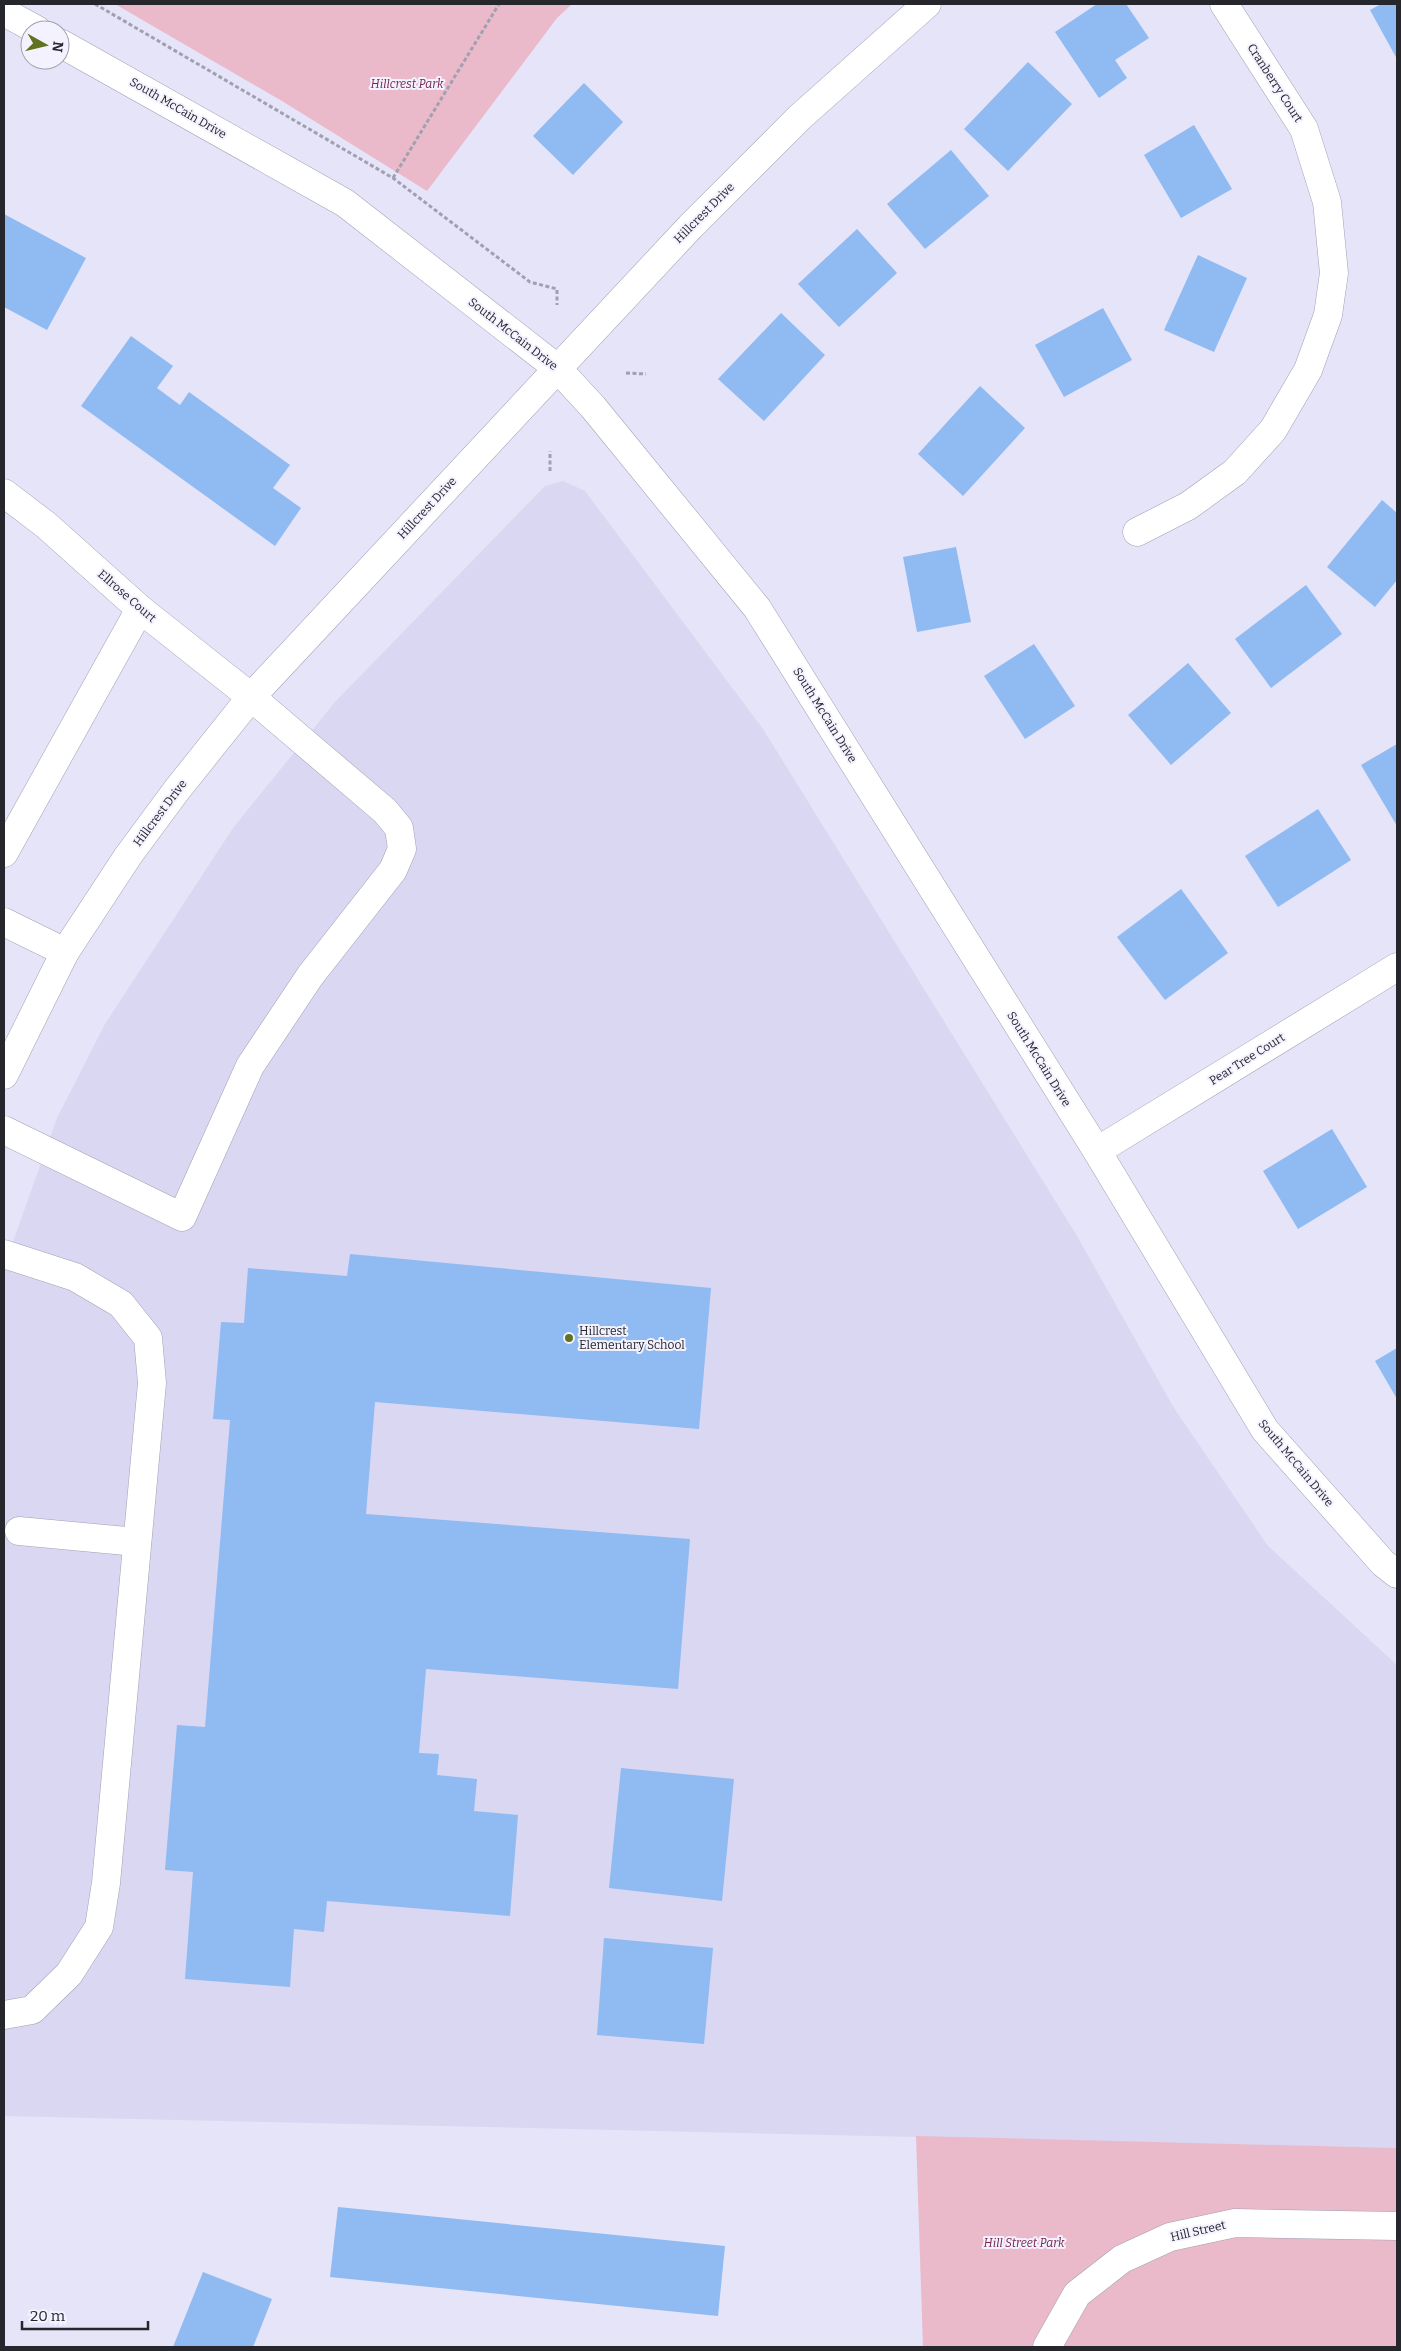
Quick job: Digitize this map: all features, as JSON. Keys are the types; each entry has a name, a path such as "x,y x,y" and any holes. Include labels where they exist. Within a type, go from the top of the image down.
{"street":[{"name":"Hillcrest Drive","path":"4,1074 65,952 128,856 176,791 251,697 690,227 800,117 927,4"},
{"name":"Cranberry Court","path":"1137,532 1188,506 1235,472 1273,430 1308,370 1328,315 1334,273 1327,202 1304,129 1224,4"},
{"path":"4,12 20,21"},
{"name":"South McCain Drive","path":"70,49 345,204 557,368 695,529 758,608 1097,1151 1264,1430 1392,1564"},
{"name":"Ellrose Court","path":"4,493 46,525 140,609 251,697 385,811 399,828 402,849 393,870 310,976 250,1066 182,1217 4,1130"},
{"path":"4,853 140,609"},
{"path":"4,922 65,952"},
{"name":"Pear Tree Court","path":"1097,1151 1397,967"},
{"path":"4,1254 76,1277 121,1304 148,1338 152,1383 107,1873 99,1927 69,1974 32,2010 4,2015"},
{"path":"19,1531 137,1542"},
{"name":"Hill Street","path":"1047,2347 1077,2294 1122,2259 1170,2237 1235,2223 1397,2226"}],"path":[{"path":"95,4 393,178 530,282 557,289 557,305"},
{"path":"393,178 499,4"},
{"path":"626,374 646,374"},
{"path":"550,451 550,471"}],"shaded area":[{"name":"Hillcrest Elementary School","path":"563,481 585,491 763,729 1077,1236 1174,1408 1268,1546 1397,1665 1397,2148 4,2116 4,1267 57,1118 105,1024 233,828 335,702 545,486"}],"green space":[{"name":"Hillcrest Park","path":"115,4 572,4 557,18 427,191 282,101"},
{"name":"Hill Street Park","path":"916,2136 1397,2148 1397,2347 923,2347"}],"building":[{"path":"1097,4 1126,4 1149,38 1115,60 1127,78 1099,98 1055,32"},
{"path":"1381,4 1397,4 1397,59 1370,10"},
{"path":"1028,62 1072,104 1008,171 964,129"},
{"path":"584,83 623,122 573,175 533,136"},
{"path":"1194,125 1232,189 1181,218 1144,155"},
{"path":"951,150 989,196 925,249 887,204"},
{"path":"4,214 86,258 47,330 4,307"},
{"path":"857,229 897,273 839,327 798,284"},
{"path":"1198,255 1247,278 1214,352 1164,330"},
{"path":"1103,308 1132,360 1064,397 1035,345"},
{"path":"781,313 825,355 764,421 718,379"},
{"path":"131,336 173,366 157,388 180,405 189,392 290,465 273,488 301,508 275,546 81,406"},
{"path":"980,386 1025,428 963,496 918,454"},
{"path":"1382,500 1397,513 1397,580 1375,607 1327,567"},
{"path":"956,547 971,622 917,632 903,557"},
{"path":"1306,585 1342,634 1271,688 1235,639"},
{"path":"1034,644 1075,706 1025,739 984,676"},
{"path":"1188,663 1231,713 1171,765 1128,715"},
{"path":"1397,744 1397,826 1361,765"},
{"path":"1318,809 1351,860 1278,907 1245,856"},
{"path":"1181,889 1228,953 1165,1000 1117,937"},
{"path":"1332,1129 1367,1187 1298,1229 1263,1171"},
{"path":"350,1254 711,1288 699,1429 375,1402 366,1514 690,1539 678,1689 426,1669 419,1753 439,1754 437,1775 477,1779 474,1811 518,1815 510,1916 327,1901 324,1932 294,1929 290,1987 185,1979 193,1872 165,1870 177,1725 205,1727 230,1420 213,1419 221,1322 244,1323 248,1268 347,1276"},
{"path":"1397,1348 1397,1399 1375,1361"},
{"path":"621,1768 734,1779 722,1901 609,1888"},
{"path":"604,1938 713,1948 704,2044 597,2035"},
{"path":"338,2207 725,2246 718,2316 330,2277"},
{"path":"203,2272 272,2299 253,2347 173,2347"}],"place":[{"name":"Hillcrest Elementary School","path":"569,1338"}]}
